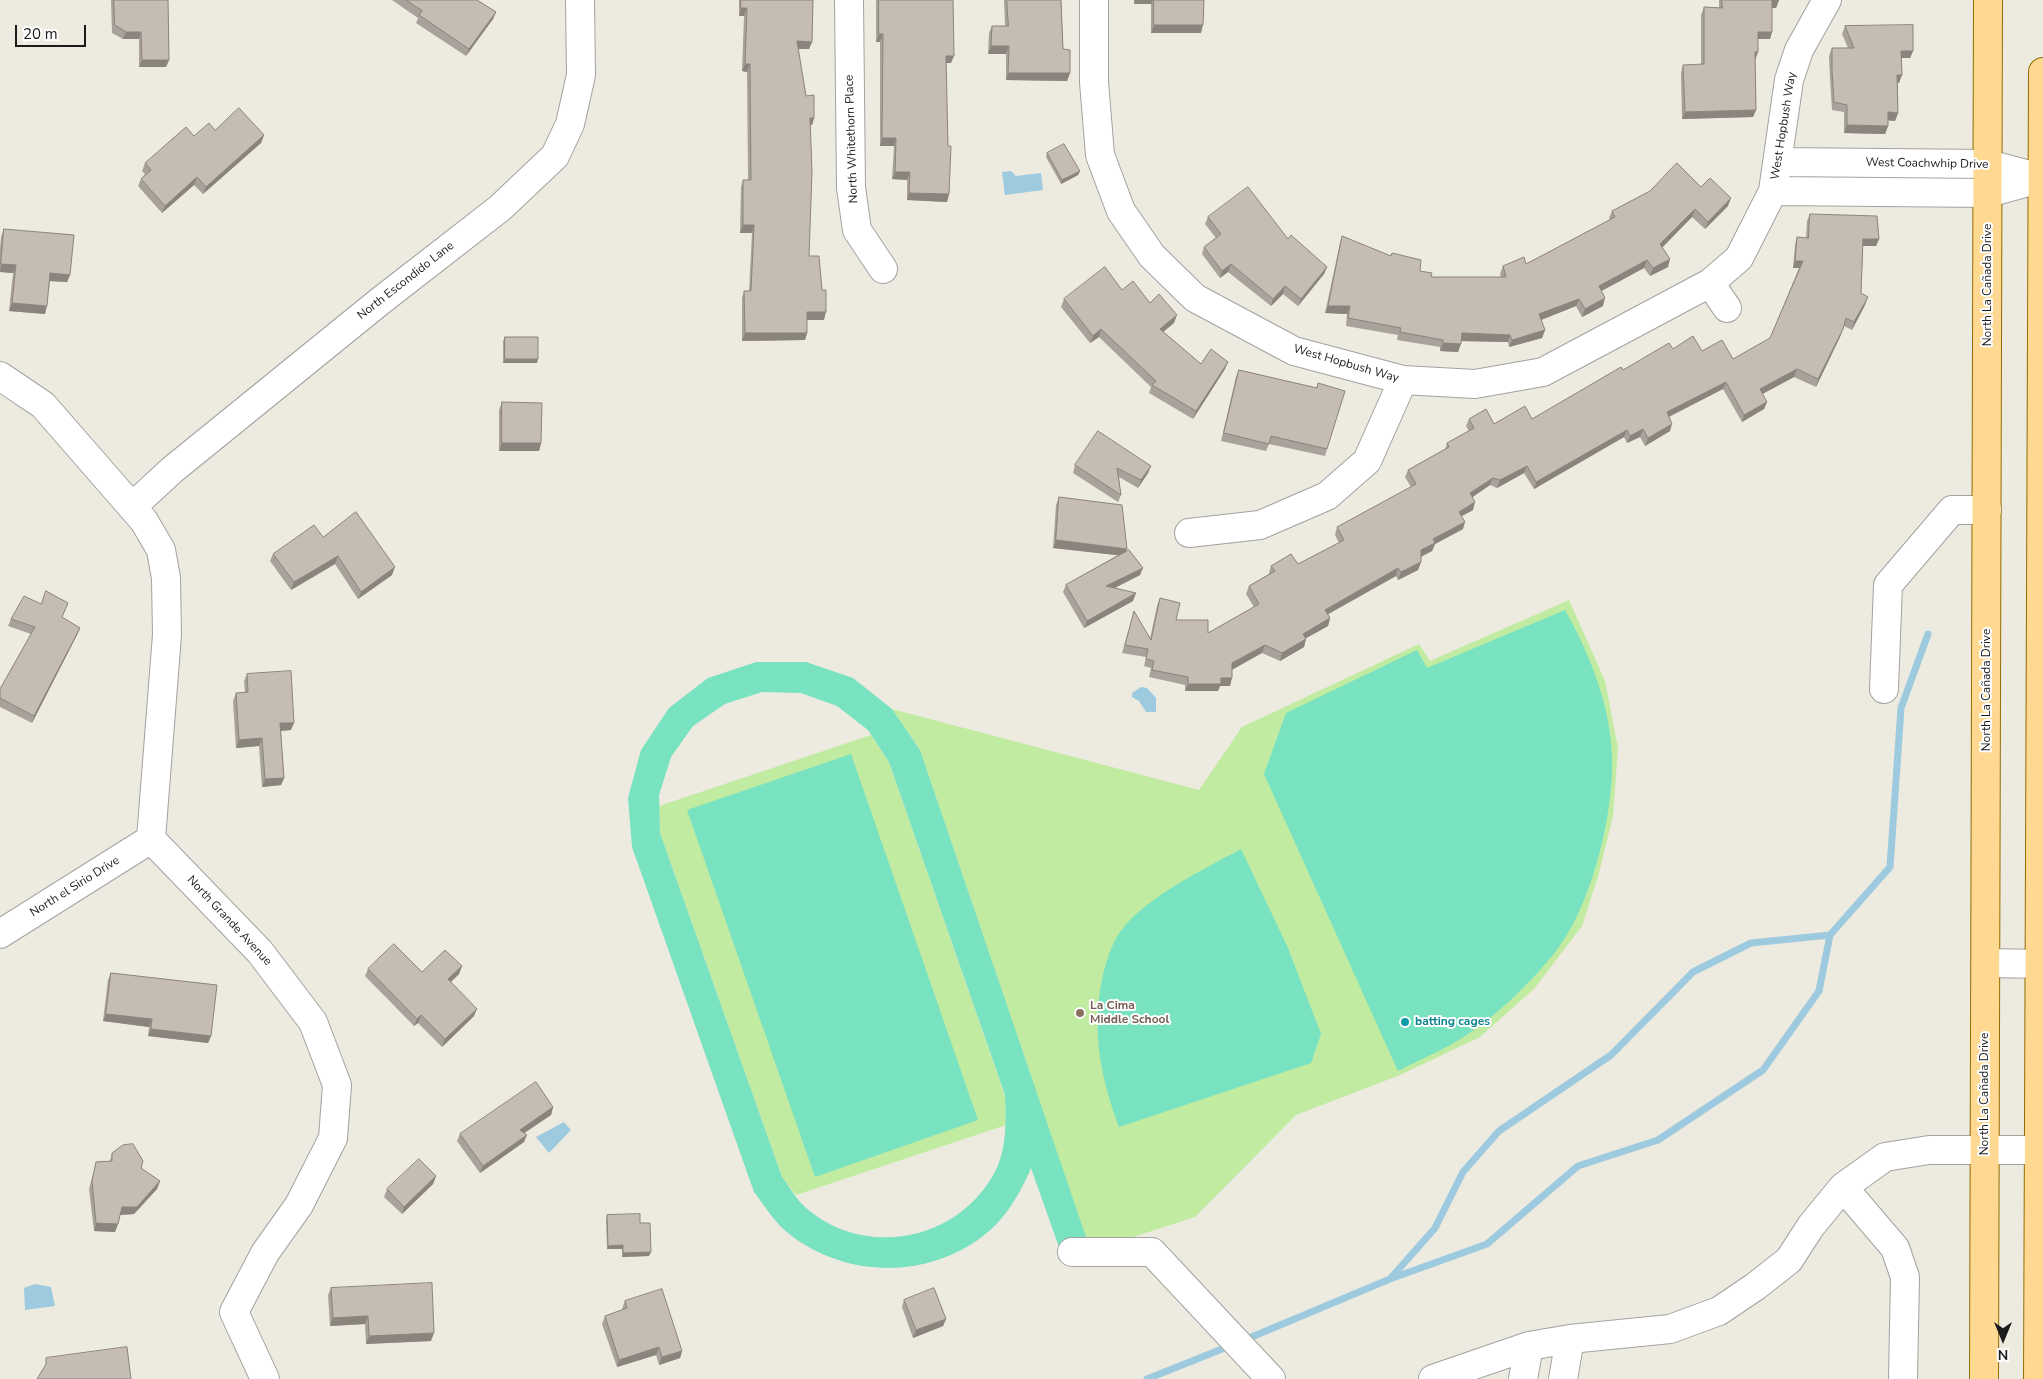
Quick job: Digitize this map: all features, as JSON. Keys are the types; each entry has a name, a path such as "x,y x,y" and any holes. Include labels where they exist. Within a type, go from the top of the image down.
{"main road":[{"name":"North La Cañada Drive","path":"1984,1379 1988,0"},
{"path":"2038,1379 2043,72"}],"street":[{"name":"North Escondido Lane","path":"138,514 172,470 302,364 500,208 555,156 570,124 581,75 580,0"},
{"name":"North Whitethorn Place","path":"849,0 852,188 857,230 883,270"},
{"name":"West Hopbush Way","path":"1094,0 1094,82 1100,155 1121,211 1152,256 1195,298 1294,351 1403,380 1475,384 1543,372 1710,283 1739,258 1773,191 1779,162 1789,80 1798,50 1827,0"},
{"name":"West Coachwhip Drive","path":"1779,162 1988,164 2043,178"},
{"path":"1773,191 1988,192 2043,178"},
{"path":"1710,283 1727,308"},
{"path":"0,376 43,405 138,514 161,550 167,594 167,635 151,839"},
{"path":"1189,533 1260,526 1327,496 1367,461 1403,380"},
{"path":"1884,689 1888,585 1952,510 1987,510"},
{"name":"North el Sirio Drive","path":"0,934 151,839"},
{"name":"North Grande Avenue","path":"151,839 260,952 313,1022 336,1085 332,1138 299,1205 264,1253 234,1312 265,1379"},
{"path":"1986,963 2041,964"},
{"path":"1433,1379 1529,1346 1570,1339 1670,1330 1719,1310 1756,1286 1789,1260 1811,1226 1843,1188 1885,1158 1929,1150 2038,1150"},
{"path":"1843,1188 1895,1248 1905,1277 1903,1379"},
{"path":"1072,1252 1124,1254 1152,1252 1271,1379"},
{"path":"1563,1379 1570,1339"},
{"path":"1523,1379 1529,1346"}],"green space":[{"path":"1569,600 1605,681 1618,748 1613,816 1599,873 1582,926 1534,989 1480,1037 1400,1075 1296,1115 1195,1217 1090,1251 920,750 892,709 1199,790 1242,727 1419,644 1430,661"},
{"path":"1565,610 1583,644 1597,680 1607,718 1612,756 1612,779 1605,831 1590,884 1569,932 1556,951 1515,996 1492,1017 1460,1039 1398,1071 1264,774 1286,713 1417,650 1427,668"},
{"path":"756,662 806,662 853,678 892,709 920,750 1087,1240 1060,1250 1031,1168 1005,1214 983,1236 961,1250 936,1260 911,1266 885,1268 859,1265 834,1259 810,1248 783,1229 754,1192 632,847 628,798 641,750 669,708 708,678","holes":["762,692 801,693 837,706 868,730 889,762 1005,1095 1004,1143 1000,1161 980,1194 959,1213 936,1227 910,1235 882,1237 855,1234 829,1224 805,1207 782,1177 660,833 659,795 671,757 693,726 725,704"]},
{"path":"871,735 889,762 1005,1096 1006,1125 796,1195 782,1177 660,833 659,806"},
{"path":"851,754 978,1120 815,1177 687,810"},
{"path":"1241,849 1288,948 1321,1034 1311,1063 1119,1127 1102,1070 1098,1033 1099,995 1112,946 1119,933 1129,921 1154,900 1182,881"}],"water":[{"path":"1011,171 1016,176 1041,173 1043,190 1005,195 1002,172"},
{"path":"1141,687 1147,688 1156,698 1156,712 1146,712 1139,701 1132,697 1132,693"},
{"path":"564,1122 571,1130 549,1153 536,1137"},
{"path":"35,1284 51,1287 55,1306 25,1310 24,1288"}],"building":[{"path":"114,0 168,0 169,60 142,60 141,32 126,32 115,25"},
{"path":"406,0 477,0 496,12 469,49 419,15 422,11"},
{"path":"741,0 813,0 812,42 797,41 806,96 814,95 814,118 810,118 812,172 809,256 819,256 822,290 826,290 826,312 807,312 807,333 745,333 744,291 751,291 754,225 743,225 743,180 751,180 750,64 745,64 747,8 741,8"},
{"path":"879,0 953,0 954,56 946,56 948,146 951,146 949,194 909,193 910,172 895,172 896,138 882,138 883,34 879,34"},
{"path":"1007,0 1061,0 1063,49 1070,50 1070,73 1008,73 1009,46 991,46 992,26 1008,26"},
{"path":"1154,0 1204,0 1203,25 1154,25"},
{"path":"1722,0 1772,0 1772,32 1758,32 1758,52 1755,52 1756,110 1685,112 1683,65 1704,64 1704,7 1722,8"},
{"path":"1913,25 1913,51 1901,51 1902,75 1897,75 1898,113 1888,112 1888,126 1847,125 1847,105 1834,102 1832,70 1832,48 1854,48 1845,26"},
{"path":"239,108 264,135 206,187 197,177 165,206 141,179 151,170 145,163 186,127 194,136 209,123 215,130"},
{"path":"1064,144 1080,171 1062,180 1047,153"},
{"path":"1677,163 1701,187 1710,178 1731,198 1708,222 1695,209 1660,244 1670,259 1653,268 1647,260 1599,286 1605,298 1585,309 1579,299 1539,314 1545,330 1512,340 1510,335 1462,333 1461,344 1443,343 1443,340 1400,332 1401,328 1348,318 1350,306 1328,306 1342,236 1391,256 1392,253 1421,260 1420,271 1432,273 1431,277 1506,277 1503,266 1524,257 1526,264 1615,217 1612,211 1650,191"},
{"path":"1248,187 1288,239 1291,235 1327,267 1301,299 1285,286 1273,299 1231,264 1222,271 1204,247 1221,234 1208,217"},
{"path":"1810,214 1877,216 1879,239 1863,239 1861,293 1868,297 1854,322 1846,318 1843,329 1818,379 1797,369 1760,389 1767,402 1744,415 1726,382 1667,412 1672,424 1648,438 1643,429 1630,436 1627,430 1536,482 1527,466 1500,480 1493,478 1470,493 1475,502 1459,512 1465,522 1433,539 1435,543 1421,550 1421,562 1401,572 1398,568 1325,610 1330,618 1303,634 1306,639 1282,653 1265,645 1232,663 1232,678 1221,678 1221,684 1188,684 1188,677 1152,670 1154,661 1146,659 1148,649 1125,645 1134,611 1151,640 1160,598 1180,603 1176,620 1208,620 1208,633 1259,604 1249,586 1275,571 1271,566 1291,554 1298,564 1344,540 1337,527 1416,484 1408,470 1449,447 1447,443 1474,428 1469,419 1486,409 1494,424 1525,406 1532,419 1621,367 1623,370 1669,343 1673,349 1693,336 1702,351 1722,340 1733,359 1770,338 1803,261 1795,261 1797,237 1808,238"},
{"path":"4,229 74,235 70,275 50,273 47,306 12,303 16,265 1,264"},
{"path":"1105,267 1122,290 1133,281 1150,303 1159,294 1177,315 1160,329 1201,364 1211,349 1228,362 1196,411 1152,385 1156,381 1101,329 1093,336 1064,299"},
{"path":"505,337 538,337 538,359 505,359"},
{"path":"1239,370 1317,388 1318,383 1345,391 1327,449 1271,436 1269,444 1224,433"},
{"path":"502,402 542,403 541,443 502,443"},
{"path":"1098,431 1151,466 1141,480 1117,468 1121,495 1075,465"},
{"path":"1059,497 1122,505 1127,549 1056,540"},
{"path":"356,512 395,567 361,592 338,556 294,582 273,554 314,525 323,537"},
{"path":"1129,550 1143,568 1106,586 1136,593 1087,621 1066,585"},
{"path":"46,591 68,603 62,617 80,628 34,716 0,698 0,689 35,627 11,619 24,596 41,604"},
{"path":"291,671 294,723 280,723 284,778 265,779 262,738 239,740 236,693 248,692 247,674"},
{"path":"394,944 422,972 445,950 462,966 448,979 477,1009 445,1039 421,1015 417,1019 368,969"},
{"path":"111,973 217,985 211,1036 151,1029 152,1019 106,1014"},
{"path":"536,1082 553,1107 520,1130 527,1135 483,1166 460,1134"},
{"path":"133,1144 143,1161 141,1168 160,1181 137,1207 122,1207 118,1224 96,1223 92,1181 96,1162 112,1161 112,1153 123,1145"},
{"path":"419,1159 436,1176 404,1207 387,1189"},
{"path":"640,1214 640,1223 650,1223 651,1252 623,1253 623,1245 608,1246 607,1215"},
{"path":"432,1283 434,1333 369,1336 368,1316 333,1318 331,1288"},
{"path":"934,1288 946,1319 916,1330 904,1300"},
{"path":"662,1289 682,1351 662,1357 659,1347 619,1360 605,1316 627,1308 625,1301"},
{"path":"127,1347 131,1379 37,1379 46,1364 46,1358"}],"waterway":[{"path":"1242,1341 1390,1279 1487,1244 1578,1166 1658,1140 1763,1070 1819,991 1830,935 1890,867 1901,708 1928,634"},
{"path":"1390,1279 1435,1228 1463,1172 1499,1131 1611,1055 1693,972 1751,943 1830,935"},
{"path":"1147,1379 1232,1345"}],"place":[{"name":"La Cima Middle School","path":"1080,1013"},
{"name":"batting cages","path":"1405,1022"}]}
